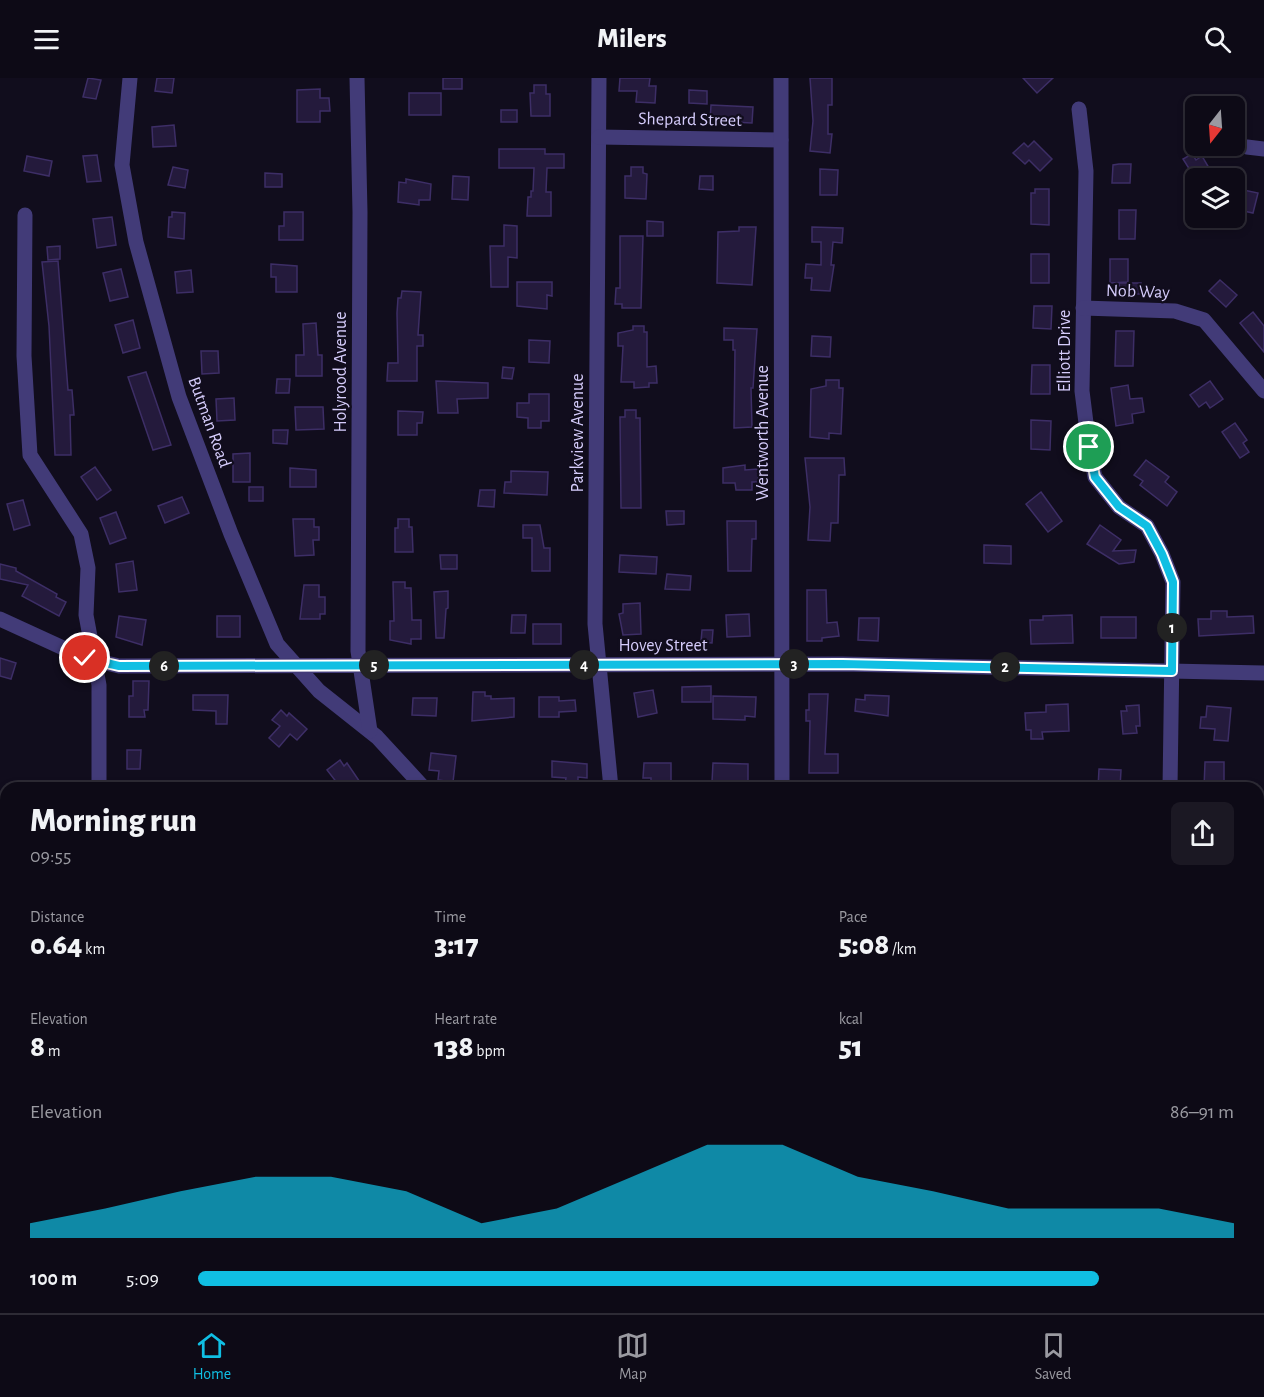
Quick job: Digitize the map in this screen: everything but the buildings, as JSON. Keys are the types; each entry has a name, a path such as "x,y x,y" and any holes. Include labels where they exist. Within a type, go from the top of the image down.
{"street":[{"name":"Butman Road","path":"130,78 122,165 136,242 179,397 277,645 318,691 370,731 418,782"},
{"name":"Holyrood Avenue","path":"357,78 360,212 358,651 361,665"},
{"name":"Parkview Avenue","path":"599,78 594,624 610,782"},
{"name":"Wentworth Avenue","path":"781,78 782,782"},
{"name":"Elliott Drive","path":"1079,109 1086,171 1082,391 1095,477 1119,507 1147,526 1162,554 1173,582 1170,782"},
{"name":"Shepard Street","path":"599,136 781,140"},
{"path":"1247,147 1264,149"},
{"path":"25,215 24,357 30,455 81,534 88,568 86,615 99,685 99,782"},
{"name":"Nob Way","path":"1083,308 1175,311 1204,320 1264,392"},
{"name":"Hovey Street","path":"0,619 93,660 119,666 782,664 1264,674"},
{"path":"361,665 370,731"}],"route":[{"path":"85,658 119,666 842,664 1172,671 1173,582 1162,554 1147,526 1119,507 1095,477 1089,447"}]}
